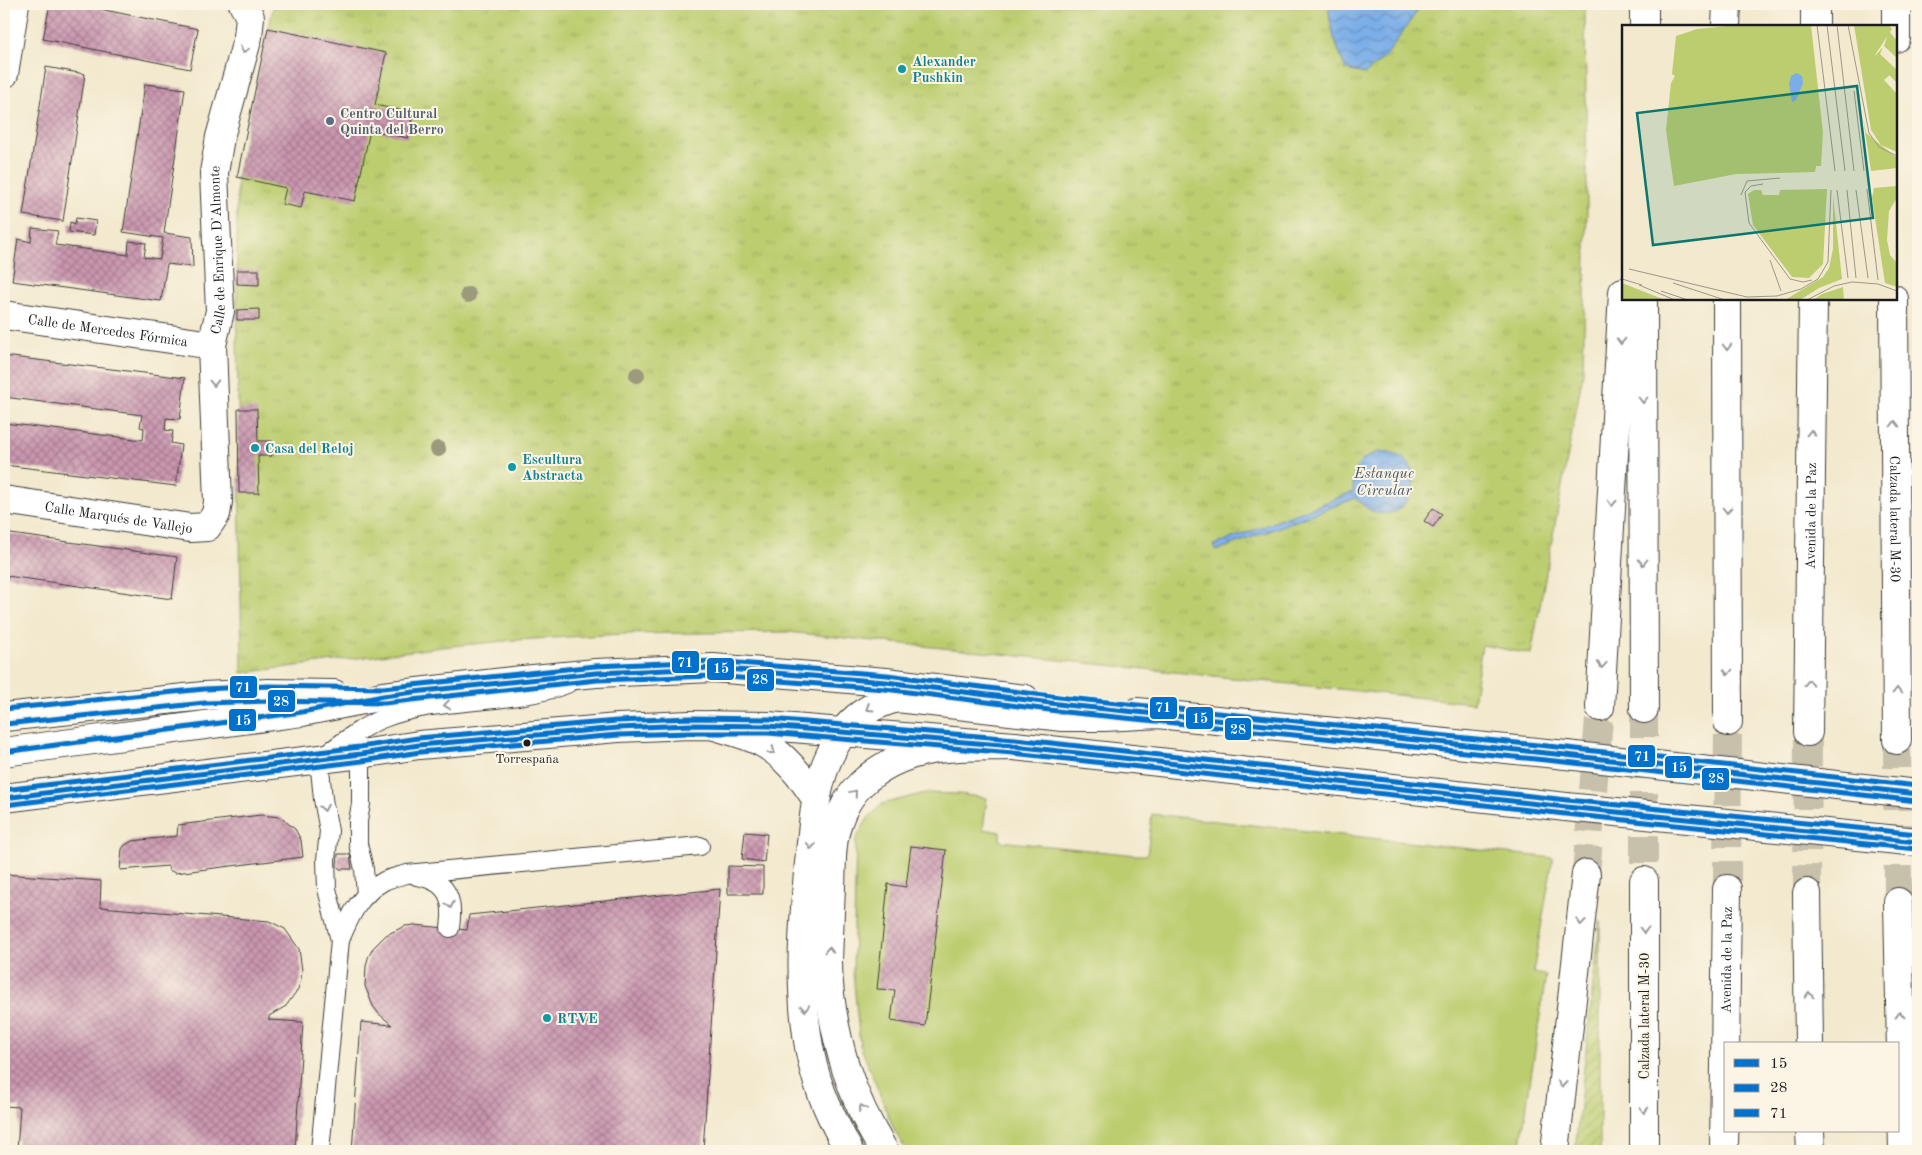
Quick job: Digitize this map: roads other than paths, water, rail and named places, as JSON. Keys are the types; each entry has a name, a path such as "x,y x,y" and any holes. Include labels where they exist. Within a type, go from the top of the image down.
{"main road":[{"path":"4,74 14,4"},
{"name":"Calle de Enrique D'Almonte","path":"218,502 212,346 220,311 214,173 220,137 248,37 250,17 243,4"},
{"path":"1644,4 1644,25"},
{"path":"1815,25 1816,4"},
{"path":"1896,4 1896,25"},
{"path":"1600,707 1623,300"},
{"path":"1643,300 1644,710"},
{"path":"1727,300 1728,722"},
{"name":"Avenida de la Paz","path":"1808,732 1813,300"},
{"name":"Calzada lateral M-30","path":"1894,300 1897,740"},
{"name":"Calle de Mercedes Fórmica","path":"4,315 212,346"},
{"name":"Calle Marqués de Vallejo","path":"4,500 190,528 207,527 216,514 218,502"},
{"path":"4,752 302,712 383,696 513,680 596,673 713,668 886,682 1066,705 1566,755 1918,794"},
{"path":"4,717 204,696 268,693 383,696"},
{"path":"849,1151 826,1107 811,1057 802,971 805,902 816,799 826,764 843,733 860,714 878,703 897,698 1062,717 1160,714"},
{"path":"4,798 361,754 419,745 618,728 712,725 768,726 1014,746 1566,807 1918,842"},
{"path":"712,725 760,742 783,759 804,780 816,799"},
{"path":"884,1151 871,1130 846,1070 834,1021 828,964 832,867 838,823 846,801 861,784 881,768 906,755 946,747 1014,746"},
{"path":"1555,1151 1586,874"},
{"name":"Calzada lateral M-30","path":"1644,881 1644,1151"},
{"name":"Avenida de la Paz","path":"1726,1042 1728,889"},
{"path":"1807,893 1809,1042"},
{"path":"1898,902 1903,1151"},
{"name":"Avenida de la Paz","path":"1724,1132 1724,1151"},
{"path":"1810,1132 1811,1151"}],"lane":[{"path":"340,940 327,889 326,860 329,831 323,799 319,759 360,730 384,718 428,707 545,692 596,673"},
{"path":"361,754 361,804 358,822 358,844 364,869 366,895"},
{"path":"320,1151 340,940 354,908 366,895 385,881 407,874 700,846"},
{"path":"407,874 428,878 444,886 450,900 452,912 450,928"}],"water":[{"path":"1329,4 1422,4 1386,56 1365,74 1346,70 1332,29"},
{"name":"Estanque Circular","path":"1379,452 1400,456 1411,467 1414,481 1410,495 1401,507 1388,513 1373,511 1356,498 1216,551 1214,545 1353,492 1354,477 1358,466 1366,458"}],"tunnel":[{"path":"1586,874 1600,707"},
{"path":"1644,709 1644,881"},
{"path":"1727,889 1728,722"},
{"path":"1807,893 1808,732"},
{"path":"1897,740 1898,902"}],"place":[{"name":"Alexander Pushkin","path":"902,69"},
{"name":"Centro Cultural Quinta del Berro","path":"330,121"},
{"name":"Casa del Reloj","path":"255,448"},
{"name":"Escultura Abstracta","path":"512,467"},
{"name":"Torrespaña","path":"527,743"},
{"name":"RTVE","path":"547,1018"}]}
